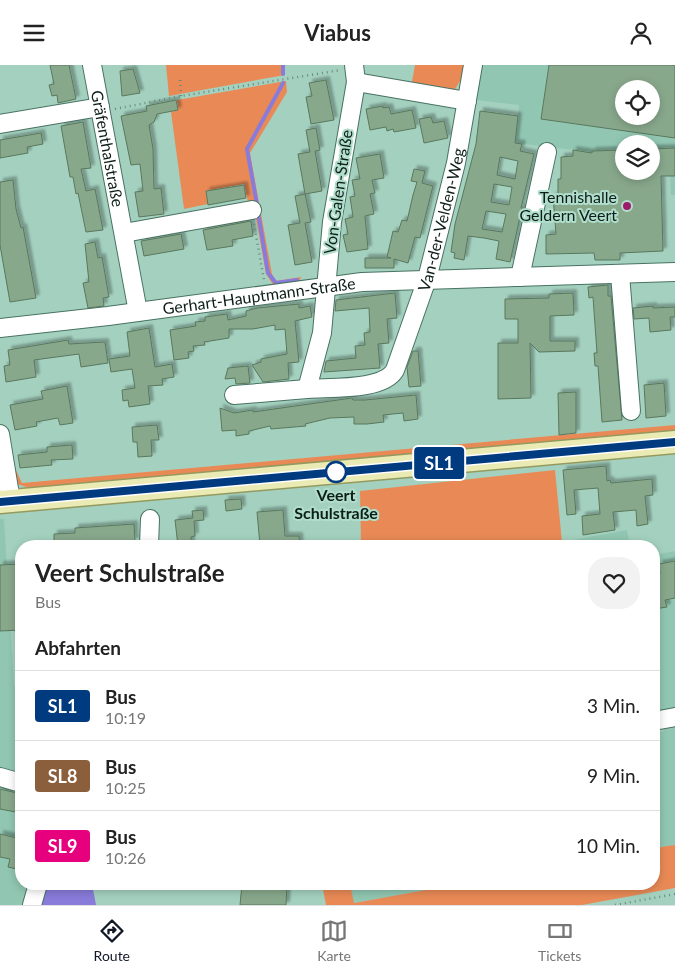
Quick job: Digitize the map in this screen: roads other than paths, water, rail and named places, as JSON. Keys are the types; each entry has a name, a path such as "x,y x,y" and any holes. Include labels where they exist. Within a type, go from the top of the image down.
{"main road":[{"path":"6,502 675,442"}],"street":[{"name":"Gräfenthalstraße","path":"92,65 138,312"},
{"name":"Van-der-Velden-Weg","path":"307,389 377,383 391,377 395,370 427,279 456,163 473,65"},
{"path":"355,72 467,101"},
{"name":"Von-Galen-Straße","path":"307,389 322,333 332,222 355,72"},
{"path":"0,123 100,109"},
{"path":"520,277 547,152"},
{"path":"124,233 252,210"},
{"name":"Gerhart-Hauptmann-Straße","path":"0,328 138,312 326,286 427,279 675,272"},
{"path":"620,274 632,411"},
{"path":"234,395 307,389"},
{"path":"0,434 6,502"},
{"path":"149,540 150,519"},
{"path":"660,720 675,717"},
{"path":"0,777 15,781"},
{"path":"32,905 36,890"}],"waterway":[{"path":"283,65 283,74"},
{"path":"257,205 247,149 283,83"},
{"path":"258,212 268,273 276,283 297,280"}],"place":[{"name":"Tennishalle Geldern Veert","path":"627,206"},
{"name":"Veert Schulstraße","path":"336,472"}]}
